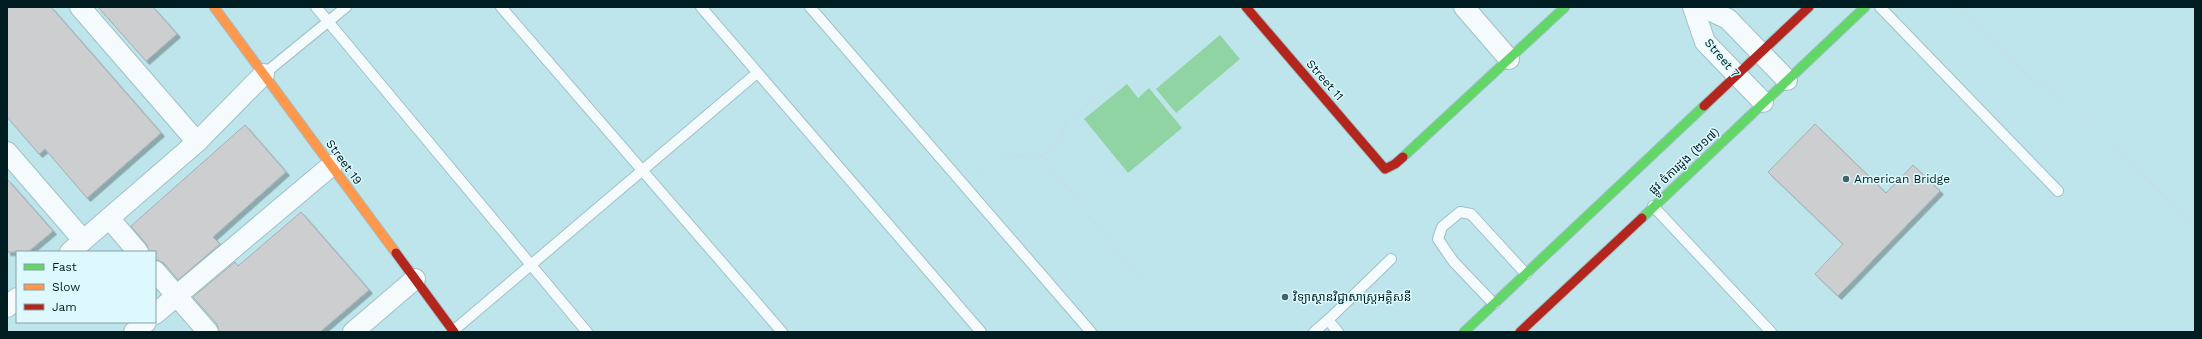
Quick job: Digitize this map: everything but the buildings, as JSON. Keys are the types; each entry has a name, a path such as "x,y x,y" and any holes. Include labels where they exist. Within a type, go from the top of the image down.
{"main road":[{"name":"Street 19","path":"214,7 454,332"},
{"name":"Street 11","path":"1246,7 1385,168 1395,164 1509,59"},
{"path":"1509,59 1565,7"},
{"path":"1464,332 1809,7"},
{"name":"ផ្លូវ ចំការដូង (២១៧)","path":"1520,332 1865,7"}],"street":[{"path":"80,7 197,142"},
{"path":"1464,7 1509,59"},
{"name":"Street 7","path":"1693,7 1706,42 1763,102"},
{"path":"1703,7 1728,19 1787,80"},
{"path":"7,152 77,246 197,142 264,74"},
{"path":"156,313 332,165"},
{"path":"109,218 137,251"},
{"path":"156,272 208,332"},
{"path":"353,332 415,279"},
{"path":"7,307 16,299"},
{"path":"134,332 145,323"}],"lane":[{"path":"316,7 587,332"},
{"path":"264,74 346,7"},
{"path":"502,7 782,332"},
{"path":"701,7 981,332"},
{"path":"810,7 1091,332"},
{"path":"1880,7 2058,191"},
{"path":"454,332 757,72"},
{"path":"1653,206 1771,332"},
{"path":"1494,304 1453,261 1438,239 1442,227 1460,212 1471,214 1526,274"},
{"path":"1314,332 1390,259"},
{"path":"1328,320 1338,332"},
{"path":"1530,322 1538,332"}],"path":[{"path":"1961,7 2037,85 2048,86 2195,226"},
{"path":"965,186 1002,157 1010,153 1028,158 1042,156 1061,137 1066,121 1129,75"},
{"path":"1042,156 1141,280"}],"shaded area":[{"path":"1220,35 1240,59 1176,113 1156,89"},
{"path":"1127,84 1138,98 1149,88 1182,128 1128,173 1084,119"}],"traffic: fast":[{"path":"1403,157 1565,7"},
{"path":"1642,218 1865,7"},
{"path":"1464,332 1704,106"}],"traffic: slow":[{"path":"214,7 396,253"}],"traffic: jam":[{"path":"1246,7 1385,169 1395,164 1403,157"},
{"path":"1704,106 1809,7"},
{"path":"1520,332 1642,218"},
{"path":"396,253 454,332"}],"place":[{"name":"American Bridge","path":"1846,179"},
{"name":"វិទ្យាស្ថានវិជ្ជាសាស្រ្តអគ្គិសនី","path":"1285,297"}]}
